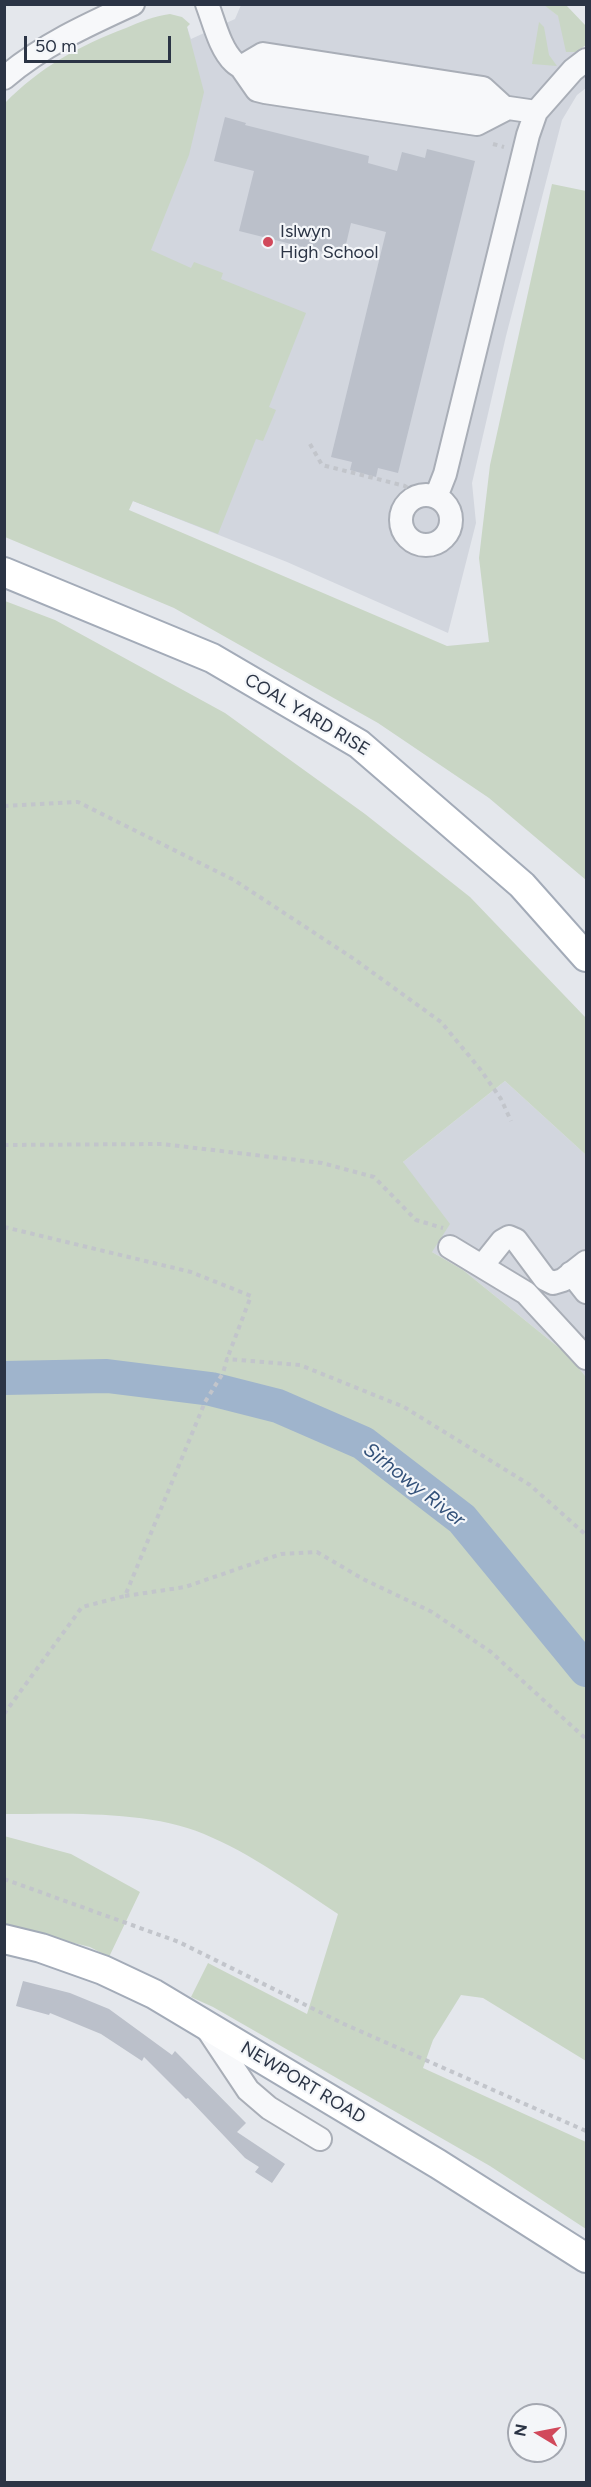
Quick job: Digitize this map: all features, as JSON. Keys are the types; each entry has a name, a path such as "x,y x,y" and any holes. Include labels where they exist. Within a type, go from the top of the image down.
{"main road":[{"name":"COAL YARD RISE","path":"4,572 212,658 359,744 522,885 586,957"},
{"name":"NEWPORT ROAD","path":"4,1939 41,1948 103,1970 154,1994 438,2164 586,2258"}],"street":[{"path":"4,78 36,53 72,32 133,4"},
{"path":"207,4 226,51 233,62 241,67 261,72 536,112"},
{"path":"428,496 445,474 528,135 536,112 573,70 586,60"},
{"path":"482,1266 502,1241 510,1238 516,1240 545,1279 554,1283 579,1268 586,1292"},
{"path":"450,1247 526,1293 586,1358"},
{"path":"202,2022 248,2090 269,2108 320,2139"}],"path":[{"path":"310,444 322,465 405,486 428,496"},
{"path":"4,806 78,802 234,879 354,959 441,1022 480,1069 501,1099 512,1121"},
{"path":"4,1145 162,1144 322,1163 374,1177 416,1220 451,1230 450,1247"},
{"path":"4,1227 191,1272 250,1296 223,1373 205,1402 125,1596"},
{"path":"227,1359 300,1365 405,1407 530,1485 586,1535"},
{"path":"4,1714 82,1606 125,1596 185,1587 280,1554 317,1552 363,1579 432,1612 491,1652 586,1739"},
{"path":"4,1879 179,1942 344,2024 586,2131"}],"shaded area":[{"name":"Islwyn High School","path":"544,4 558,16 586,57 586,88 577,95 562,120 506,336 472,483 476,523 448,633 287,562 133,501 4,148 187,27 191,39 235,19 241,5"},
{"path":"505,1081 586,1155 586,1377 568,1355 463,1270 432,1252 403,1162"}],"green space":[{"path":"544,5 566,5 586,26 586,45 576,52 566,52 558,16"},
{"path":"170,14 182,17 190,24 187,27 204,92 189,155 151,250 191,268 194,262 223,273 221,279 306,313 269,407 276,410 263,441 256,439 218,534 133,501 129,510 447,646 489,642 479,558 490,465 552,184 586,191 586,880 489,798 378,723 174,608 5,537 5,103 46,68 76,50 142,21"},
{"path":"539,22 544,27 549,55 557,66 532,64"},
{"path":"5,601 55,620 225,713 365,814 470,897 586,1018 586,1155 505,1081 403,1162 450,1224 432,1252 463,1270 568,1355 586,1377 586,2061 483,1998 461,1995 433,2040 423,2068 586,2142 586,2229 490,2166 213,2007 191,1997 208,1963 307,2014 338,1914 239,1851 182,1826 106,1815 5,1814"},
{"path":"4,1836 71,1854 140,1892 109,1957 90,1947 5,1926"}],"building":[{"path":"225,117 246,123 245,125 369,156 368,163 397,171 402,152 425,158 427,149 475,161 398,473 378,468 376,477 350,470 352,462 331,457 386,232 351,223 343,257 239,231 254,171 214,161"},
{"path":"23,1981 70,1993 109,2009 172,2055 175,2051 246,2123 237,2132 285,2164 272,2183 255,2172 259,2167 245,2158 188,2098 186,2099 144,2057 142,2061 101,2034 50,2013 49,2015 16,2006"}],"waterway":[{"name":"Sirhowy River","path":"4,1378 107,1376 211,1389 278,1406 363,1443 462,1519 586,1670"}],"place":[{"name":"Islwyn High School","path":"268,242"}]}
